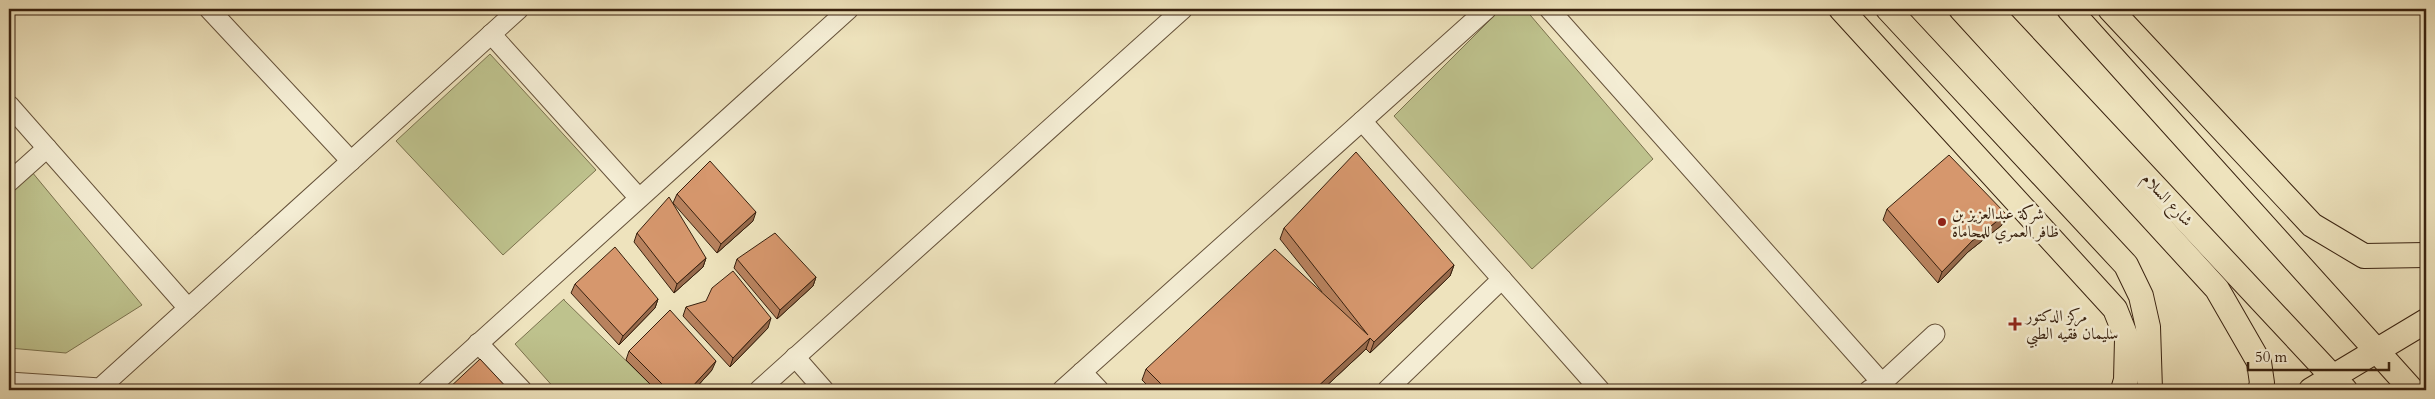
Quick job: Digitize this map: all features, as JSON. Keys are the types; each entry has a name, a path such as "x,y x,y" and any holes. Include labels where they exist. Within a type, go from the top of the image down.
{"main road":[{"path":"1841,9 2115,309 2126,339 2126,380 2123,390"},
{"path":"1888,9 2126,265 2141,296 2148,327 2150,390"},
{"path":"1960,9 2217,289 2259,362 2262,383 2260,390"},
{"name":"شارع السلام","path":"1990,9 2340,384"},
{"path":"2069,9 2377,350 2413,386"},
{"path":"2110,9 2312,225 2364,256 2426,255"},
{"path":"2311,390 2340,384 2377,350 2426,321"}],"street":[{"path":"209,9 350,161"},
{"path":"9,382 100,388 519,9"},
{"path":"427,390 849,9"},
{"path":"758,390 1182,9"},
{"path":"1062,390 1487,9"},
{"path":"1549,9 1879,388 1935,334"},
{"path":"491,34 639,198"},
{"path":"9,105 188,308"},
{"path":"1362,121 1600,390"},
{"path":"9,182 47,148"},
{"path":"1388,390 1502,279"},
{"path":"478,343 522,390"},
{"path":"795,357 824,390"},
{"path":"1082,372 1099,390"}],"green space":[{"path":"1501,9 1525,9 1653,159 1532,269 1394,116"},
{"path":"490,54 596,170 503,255 396,141"},
{"path":"27,166 142,305 66,353 9,348 9,185"},
{"path":"564,299 656,390 556,390 515,344"}],"building":[{"path":"1356,152 1454,265 1374,342 1370,338 1314,390 1167,390 1146,369 1275,249 1368,335 1284,228"},
{"name":"شركة عبدالعزيز بن ظافر العمري للمحاماة","path":"1949,155 2006,214 1972,241 1942,272 1887,209"},
{"path":"710,161 756,212 721,244 677,194"},
{"path":"669,197 706,258 677,284 637,233"},
{"path":"775,233 816,277 780,310 737,259"},
{"path":"615,247 658,299 623,336 575,284"},
{"path":"733,271 771,318 733,358 686,307 706,301 712,288"},
{"path":"670,310 716,361 689,390 668,390 629,351"},
{"path":"480,359 509,390 447,390"}],"place":[{"name":"شركة عبدالعزيز بن ظافر العمري للمحاماة","path":"1942,222"},
{"name":"مركز الدكتور سليمان فقيه الطبي","path":"2015,324"}]}
